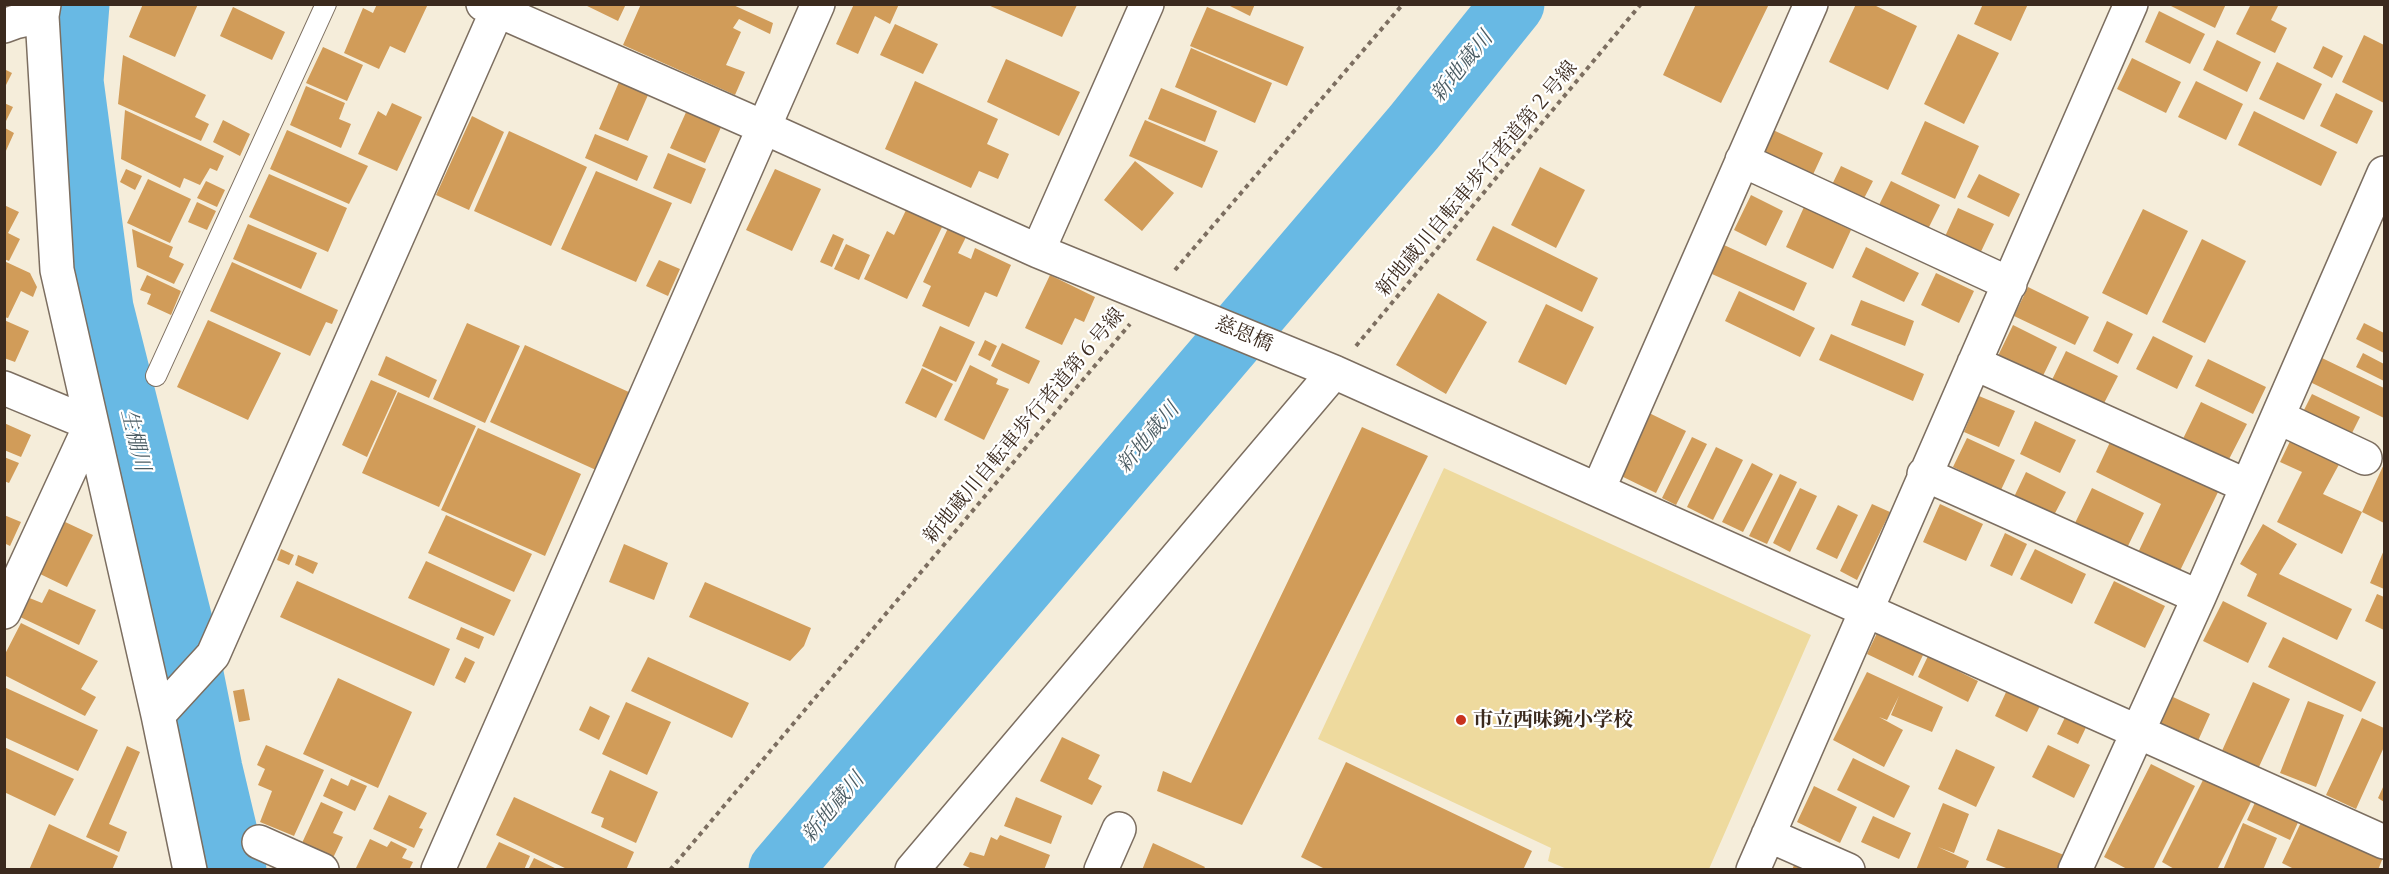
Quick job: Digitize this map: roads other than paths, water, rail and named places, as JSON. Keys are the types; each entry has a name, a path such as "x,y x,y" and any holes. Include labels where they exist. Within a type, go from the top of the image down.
{"street":[{"path":"438,870 818,4"},
{"path":"1038,251 1147,4"},
{"path":"1598,490 1811,4"},
{"path":"1753,870 2131,4"},
{"path":"166,707 213,655 494,7"},
{"name":"慈恩橋","path":"494,7 1038,251 1334,372 2385,842"},
{"path":"4,26 43,10 57,270 92,424 166,707 190,870"},
{"path":"1742,160 2010,284"},
{"path":"2074,870 2199,597 2385,173"},
{"path":"1974,363 2247,486"},
{"path":"912,870 1334,372"},
{"path":"4,388 92,424"},
{"path":"2278,417 2365,458"},
{"path":"4,612 92,424"},
{"path":"1924,474 2199,597"},
{"path":"1101,870 1119,829"},
{"path":"1768,835 1848,870"},
{"path":"259,843 322,870"}],"lane":[{"path":"156,376 326,4"}],"waterway":[{"name":"生棚川","path":"78,4 72,81 102,308 183,629 211,769 235,870"},
{"name":"新地蔵川","path":"780,870 1414,127 1513,4"}],"place":[{"name":"市立西味鋺小学校","path":"1461,720"}]}
